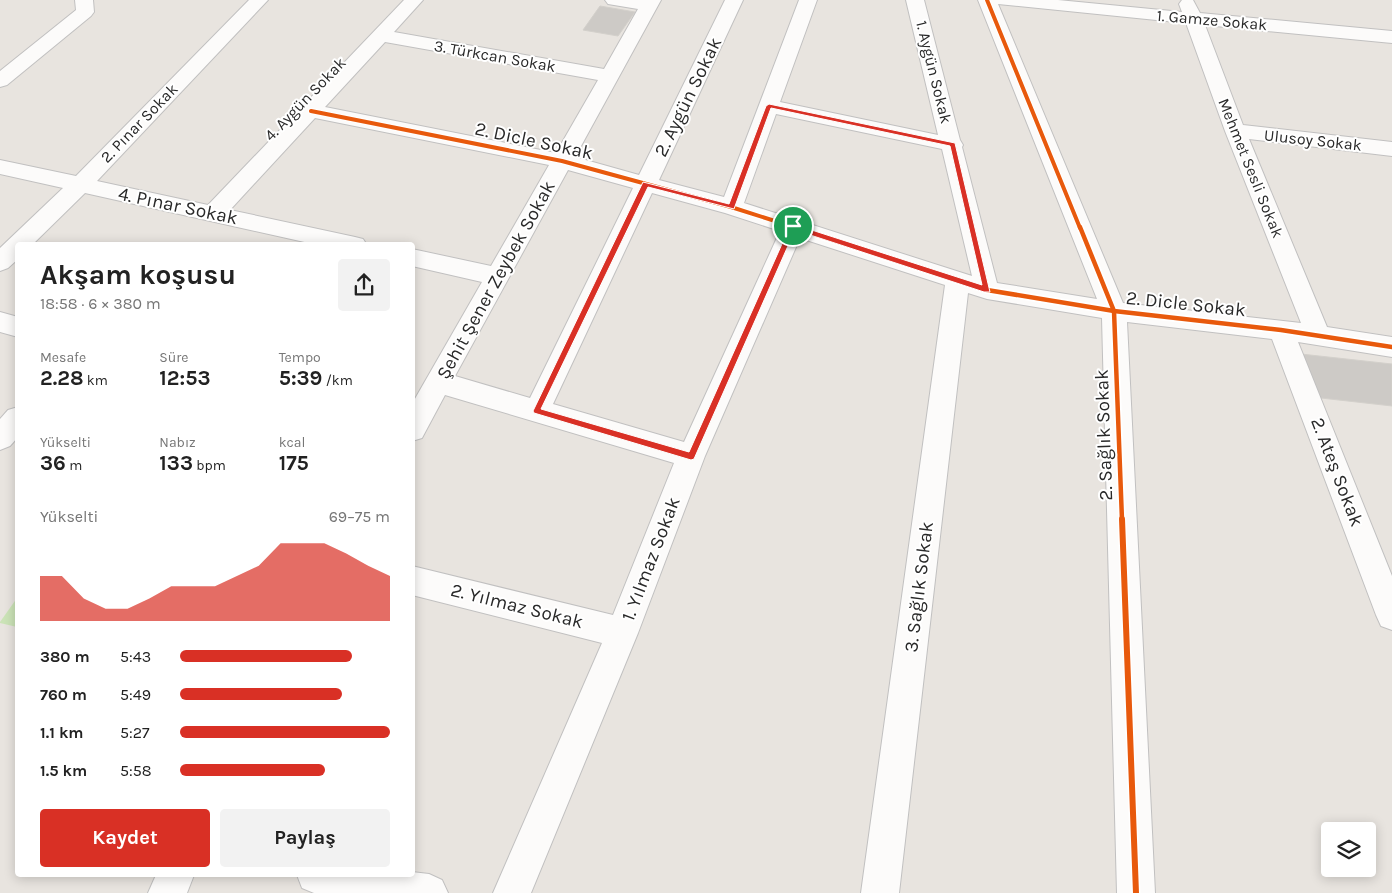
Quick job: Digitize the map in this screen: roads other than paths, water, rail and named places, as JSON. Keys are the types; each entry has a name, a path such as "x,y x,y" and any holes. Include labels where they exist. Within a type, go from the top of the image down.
{"street":[{"path":"0,81 85,12 84,0"},
{"name":"2. Pınar Sokak","path":"21,242 80,185 258,0"},
{"name":"4. Aygün Sokak","path":"212,214 414,0"},
{"path":"614,0 651,3"},
{"name":"2. Aygün Sokak","path":"537,411 734,0"},
{"path":"731,207 808,0"},
{"name":"1. Aygün Sokak","path":"916,0 987,290"},
{"name":"2. Sağlık Sokak","path":"987,0 1114,311 1136,893"},
{"name":"1. Gamze Sokak","path":"1002,0 1190,9 1392,37"},
{"name":"Şehit Şener Zeybek Sokak","path":"415,425 651,3"},
{"name":"Mehmet Sesli Sokak","path":"1190,9 1235,132 1318,335"},
{"name":"3. Türkcan Sokak","path":"382,36 610,76"},
{"path":"769,106 953,145"},
{"name":"2. Dicle Sokak","path":"311,111 562,160 731,207 987,290 1114,311 1281,330 1392,347"},
{"name":"Ulusoy Sokak","path":"1235,132 1392,149"},
{"name":"4. Pınar Sokak","path":"0,167 341,242"},
{"name":"1. Yılmaz Sokak","path":"512,893 622,633 691,456 793,226"},
{"name":"2. Pınar Sokak","path":"0,262 15,248"},
{"path":"415,259 497,276"},
{"name":"3. Sağlık Sokak","path":"880,893 958,280"},
{"path":"0,322 15,326"},
{"name":"2. Ateş Sokak","path":"1281,330 1392,615"},
{"path":"439,382 691,456"},
{"path":"0,438 15,421"},
{"name":"2. Yılmaz Sokak","path":"415,581 622,633"},
{"path":"167,893 175,877"},
{"path":"329,877 429,893"}]}
